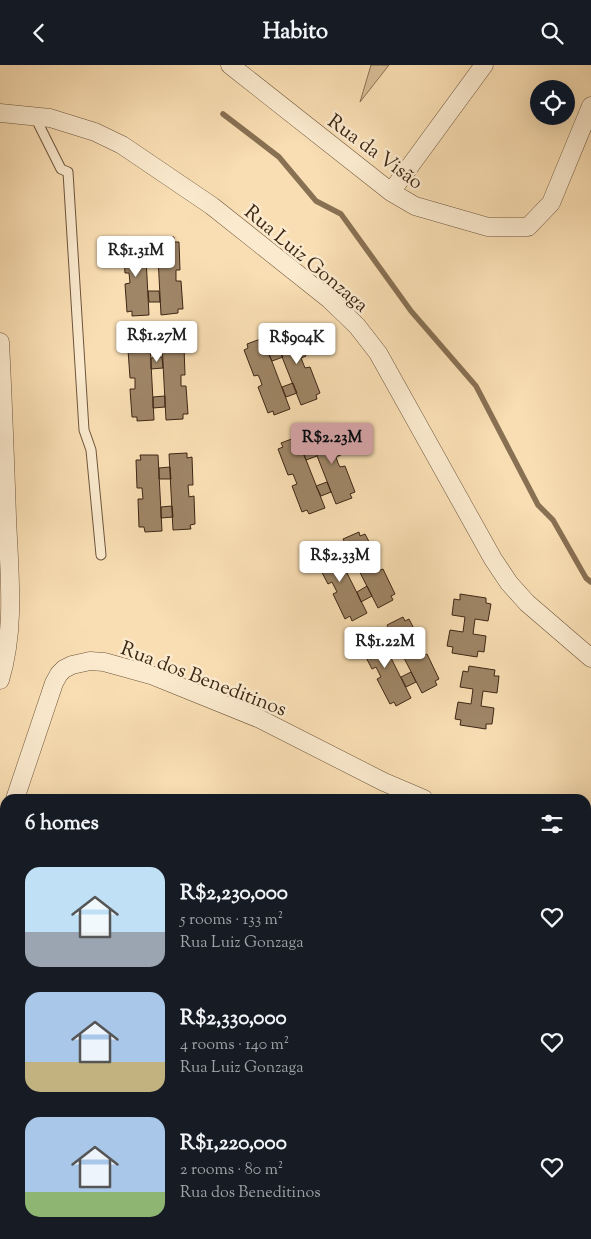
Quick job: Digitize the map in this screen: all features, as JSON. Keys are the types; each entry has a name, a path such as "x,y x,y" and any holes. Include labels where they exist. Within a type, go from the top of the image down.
{"street":[{"name":"Rua da Visão","path":"230,65 392,193 415,206 488,227 528,227 551,203 591,106"},
{"path":"392,193 484,65"},
{"name":"Rua Luiz Gonzaga","path":"0,113 50,118 96,132 122,145 212,206 329,299 357,326 378,353 493,559 509,583 527,603 591,658"},
{"path":"0,342 6,442 10,629 4,667 0,679"},
{"name":"Rua dos Beneditinos","path":"17,794 54,683 59,674 72,665 90,661 104,662 151,675 260,719 413,794"}],"lane":[{"path":"35,117 61,169 68,172 84,430 91,450 101,555"}],"shaded area":[{"path":"371,65 389,65 360,102"}],"building":[{"path":"174,237 174,242 179,242 180,270 176,270 176,281 181,281 183,309 178,309 178,313 161,315 157,238"},
{"path":"145,239 149,315 132,316 132,311 127,312 125,284 130,283 129,273 125,273 123,245 128,244 128,240"},
{"path":"146,252 157,252 158,263 146,264"},
{"path":"148,291 159,291 160,302 149,302"},
{"path":"290,327 291,332 296,330 306,356 301,358 305,368 310,367 320,393 316,395 317,399 301,405 273,334"},
{"path":"263,338 290,409 274,415 273,411 268,413 258,387 262,385 260,379 258,375 254,376 244,350 248,348 247,344"},
{"path":"179,343 179,347 184,347 185,375 181,375 181,386 186,386 188,414 183,414 183,419 166,420 162,344"},
{"path":"150,344 154,420 137,421 137,417 132,417 130,389 135,389 135,378 130,378 128,350 133,350 133,345"},
{"path":"278,347 283,357 272,361 267,351"},
{"path":"162,357 163,368 151,369 151,358"},
{"path":"293,383 297,393 286,397 282,387"},
{"path":"165,396 165,407 153,408 153,397"},
{"path":"324,427 326,431 330,429 341,455 336,457 338,463 340,467 345,466 355,492 350,494 352,498 336,504 308,433"},
{"path":"297,437 325,508 309,514 307,510 302,512 292,486 297,484 293,474 288,475 278,449 283,447 281,443"},
{"path":"313,446 317,456 306,460 302,450"},
{"path":"187,453 187,458 192,457 193,485 188,485 189,497 194,496 195,524 190,525 191,529 173,530 169,454"},
{"path":"140,455 158,455 162,531 145,532 144,527 139,527 138,499 143,499 142,488 137,488 136,460 141,460"},
{"path":"170,467 171,479 159,479 159,468"},
{"path":"327,482 331,492 321,496 316,486"},
{"path":"172,506 173,517 161,518 161,507"},
{"path":"359,532 360,536 365,534 378,559 373,561 378,571 383,569 395,594 391,596 393,600 378,608 343,539"},
{"path":"333,545 367,613 352,621 350,616 345,619 333,594 337,592 332,582 328,584 315,559 319,556 317,552"},
{"path":"349,552 354,562 344,567 339,557"},
{"path":"367,586 372,596 361,602 357,592"},
{"path":"460,594 486,598 486,603 491,604 488,621 475,619 473,634 486,636 484,652 478,651 477,657 452,653 453,647 447,646 450,630 463,632 465,617 452,615 454,599 460,600"},
{"path":"403,617 405,621 409,619 422,644 417,646 422,656 427,654 439,679 435,681 437,685 422,693 387,625"},
{"path":"377,630 411,698 396,706 394,702 390,704 377,679 381,677 376,667 372,669 359,644 364,642 361,638"},
{"path":"393,637 399,647 388,652 383,642"},
{"path":"469,666 495,670 494,676 499,676 497,693 483,691 481,706 494,708 492,724 486,724 486,729 460,725 461,720 455,719 458,702 471,704 473,689 460,687 463,671 468,672"},
{"path":"411,672 416,682 406,687 401,677"}],"waterway":[{"path":"223,114 279,157 316,201 341,214 411,311 476,386 538,505 553,520 586,578 591,582"}]}
